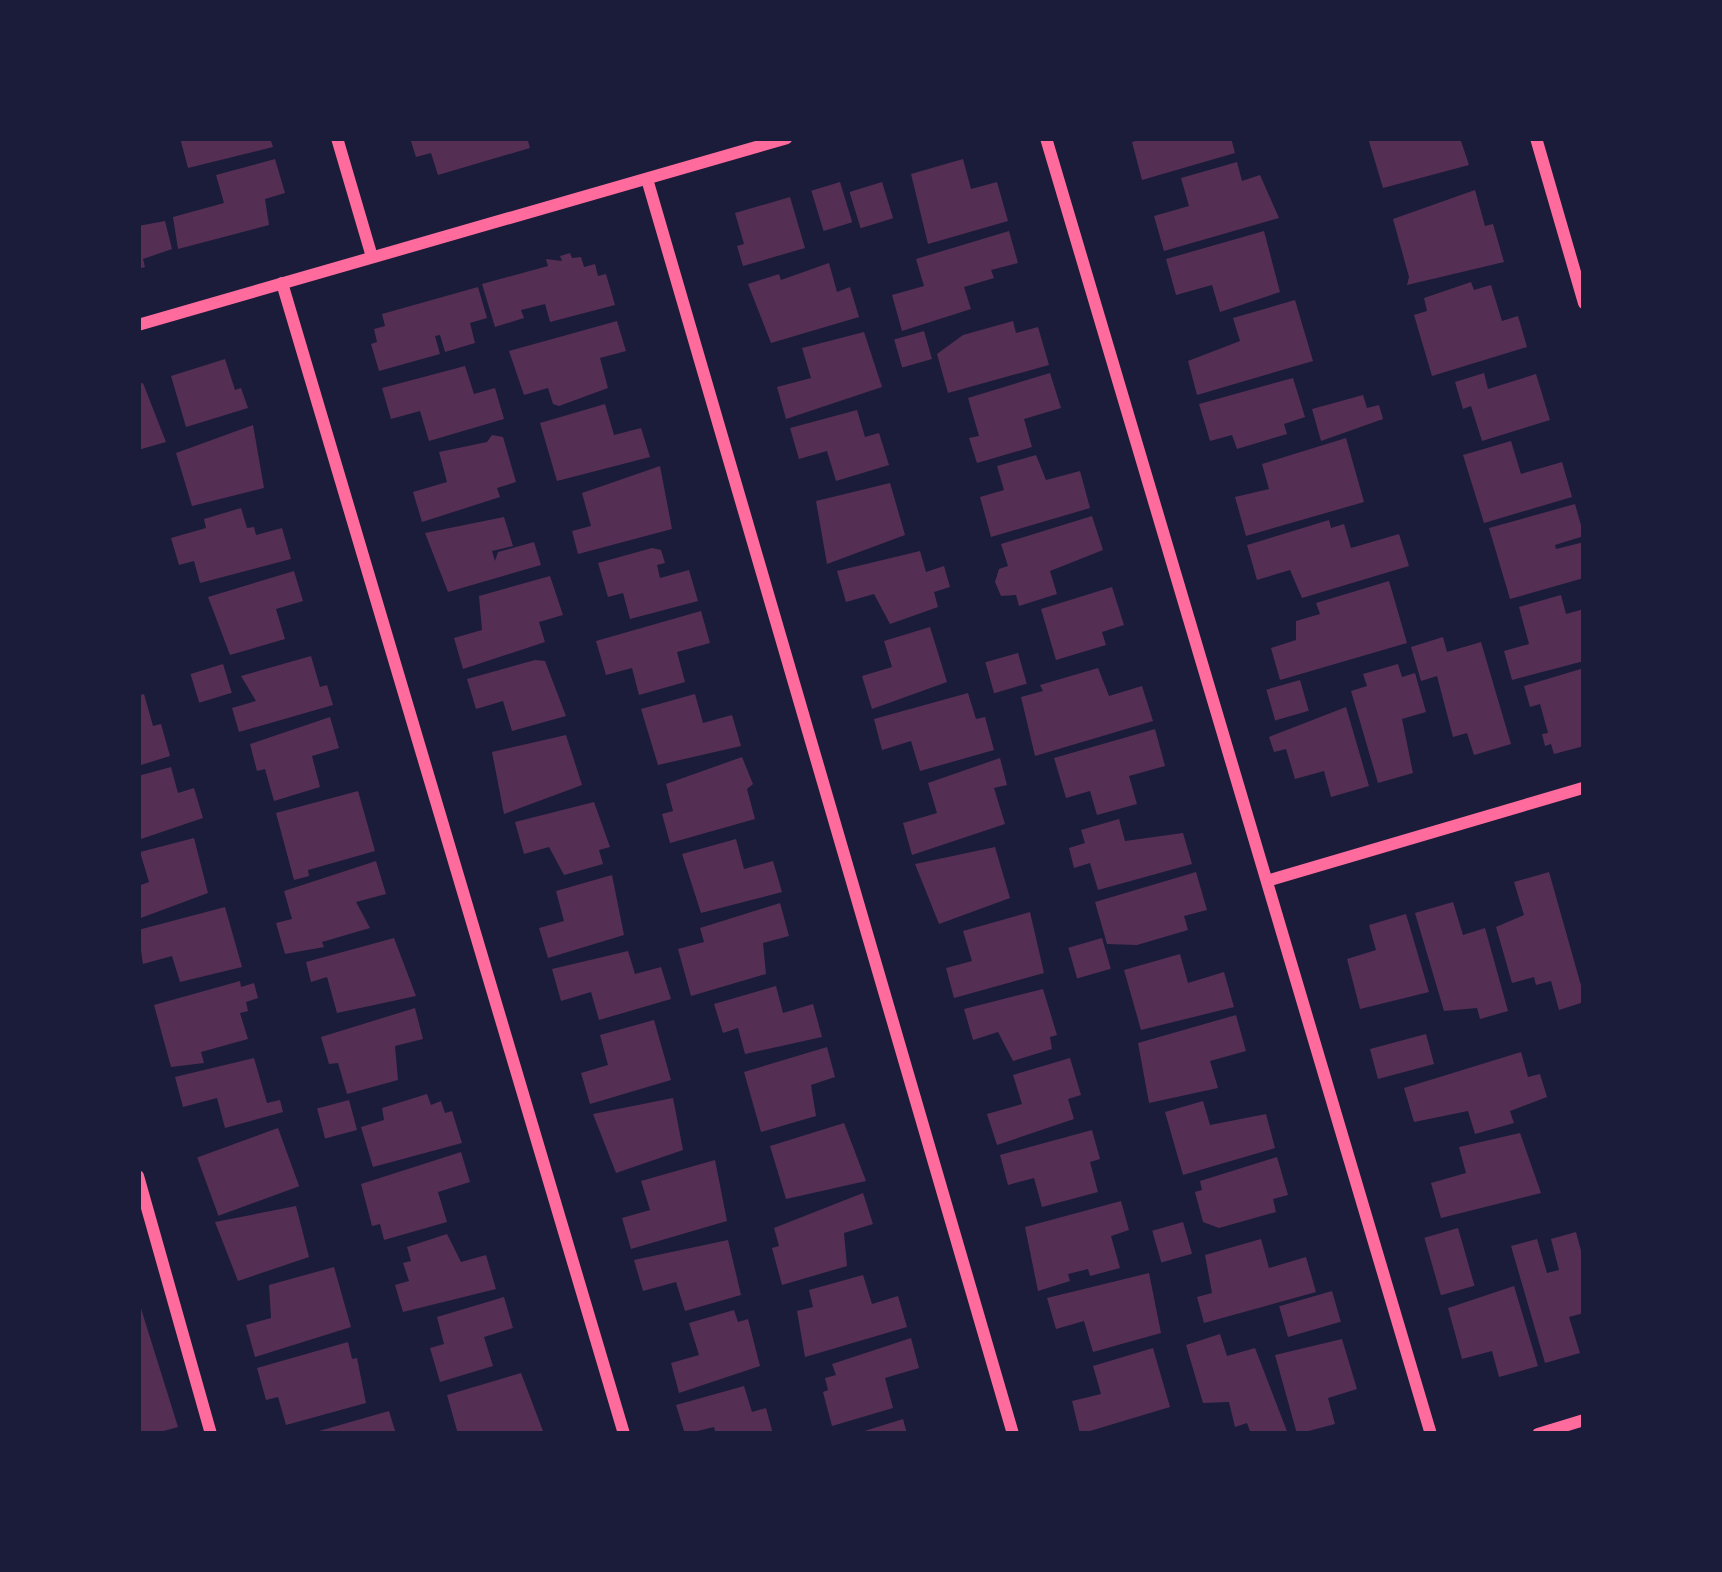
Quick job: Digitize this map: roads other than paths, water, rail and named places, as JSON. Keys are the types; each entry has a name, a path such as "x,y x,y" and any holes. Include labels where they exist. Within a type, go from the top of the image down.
{"street":[{"path":"337,138 372,257"},
{"path":"138,325 647,178 741,144 787,138"},
{"path":"1046,138 1431,1434"},
{"path":"1537,138 1584,303"},
{"path":"647,178 1013,1434"},
{"path":"282,283 623,1434"},
{"path":"1267,880 1584,788"},
{"path":"138,1176 211,1434"},
{"path":"1538,1434 1584,1420"}]}
